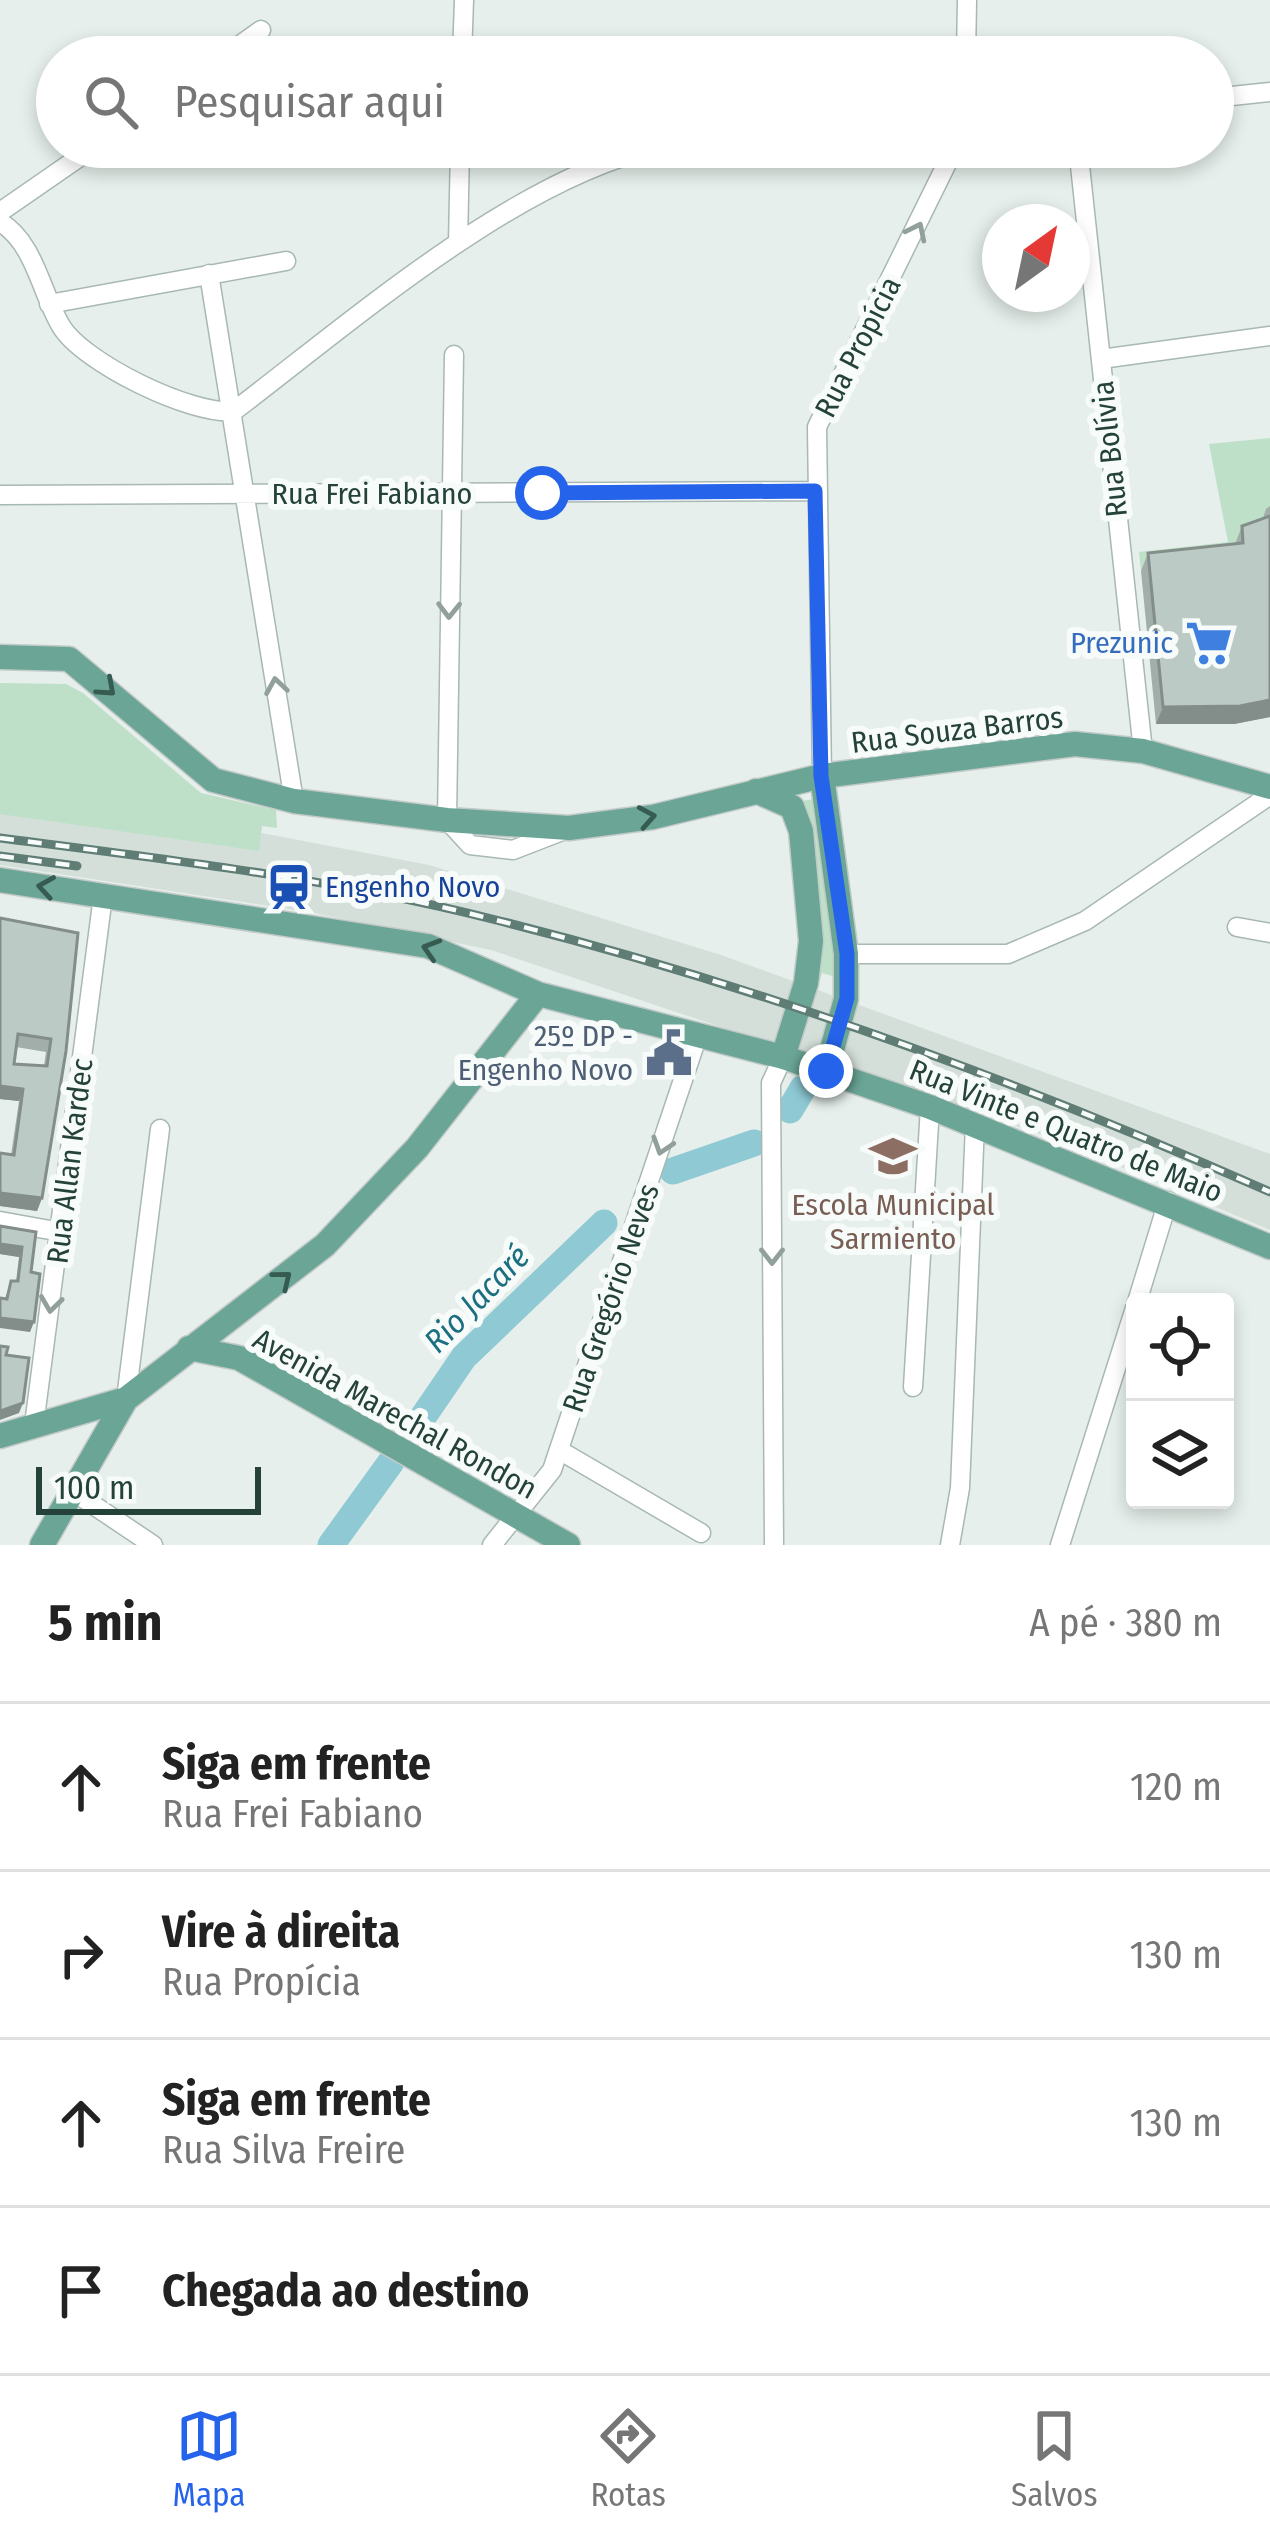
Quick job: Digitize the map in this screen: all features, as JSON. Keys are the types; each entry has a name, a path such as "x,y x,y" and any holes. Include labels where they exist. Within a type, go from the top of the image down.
{"main road":[{"name":"Rua Souza Barros","path":"0,657 69,659 213,780 294,801 447,820 569,828 653,817 796,782 821,766 1075,744 1143,751 1270,791"},
{"path":"821,766 847,954 847,998 826,1071"},
{"path":"754,791 792,807 802,831 810,962 783,1058"},
{"name":"Rua Vinte e Quatro de Maio","path":"0,880 428,946 538,994 783,1058 929,1107 1168,1201 1270,1247"},
{"path":"43,1545 126,1400 326,1245 417,1148 538,994"},
{"name":"Avenida Marechal Rondon","path":"189,1348 238,1358 568,1545"},
{"path":"0,1436 126,1400"}],"street":[{"path":"463,36 464,0"},
{"path":"966,36 967,0"},
{"path":"253,36 261,30"},
{"path":"1234,96 1270,92"},
{"path":"0,212 64,168"},
{"path":"458,243 460,168"},
{"path":"0,222 24,246 72,342 106,364 188,403 234,411 458,243 596,168"},
{"name":"Rua Propícia","path":"821,766 817,427 944,168"},
{"name":"Rua Bolívia","path":"1080,168 1143,751"},
{"path":"49,304 286,261"},
{"path":"209,274 294,801"},
{"path":"1101,359 1270,336"},
{"path":"447,820 454,355"},
{"name":"Rua Frei Fabiano","path":"0,495 815,491"},
{"path":"847,954 1008,954 1085,921 1270,791"},
{"name":"Rua Allan Kardec","path":"34,1425 103,896"},
{"path":"1237,927 1270,933"},
{"name":"Rua Gregório Neves","path":"492,1545 518,1517 559,1450 698,1035"},
{"path":"774,1545 770,1083 783,1058"},
{"path":"913,1387 929,1107"},
{"path":"950,1545 961,1474 976,1124"},
{"path":"126,1400 160,1129"},
{"path":"1140,1293 1168,1201"},
{"path":"0,1221 61,1232"},
{"path":"1060,1545 1126,1337"},
{"path":"559,1450 701,1533"},
{"path":"74,1492 153,1545"}],"shaded area":[{"path":"0,783 429,865 721,955 1270,1154 1270,1230 1055,1139 491,950 309,912 0,865"}],"green space":[{"path":"1270,438 1270,520 1237,561 1141,571 1139,552 1228,542 1209,444"},
{"path":"0,683 66,684 83,693 201,793 276,810 277,828 262,826 259,851 0,814"},
{"path":"815,799 839,978 822,973 817,990 810,824 802,801"}],"building":[{"name":"Prezunic","path":"1270,516 1270,700 1240,706 1163,707 1148,553 1243,543 1242,526"},
{"path":"0,918 78,933 66,1051 42,1198 0,1193 0,1153 14,1155 23,1089 0,1086","holes":["18,1034 51,1039 47,1066 14,1064"]},
{"path":"0,1226 36,1232 31,1272 40,1274 34,1322 0,1318 0,1298 7,1299 11,1281 18,1281 22,1247 0,1244"},
{"path":"0,1346 8,1347 6,1355 29,1358 23,1403 0,1411"}],"waterway":[{"name":"Rio Jacaré","path":"790,1110 803,1088"},
{"name":"Rio Jacaré","path":"673,1171 754,1143"},
{"name":"Rio Jacaré","path":"412,1433 464,1357 604,1223"},
{"name":"Rio Jacaré","path":"331,1545 391,1462"}],"railway":[{"path":"0,838 309,881 592,945 789,1005 984,1074 1270,1192"},
{"path":"0,856 77,866"}],"place":[{"name":"Prezunic","path":"1209,643"},
{"name":"Engenho Novo","path":"289,887"},
{"name":"25º DP - Engenho Novo","path":"669,1053"},
{"name":"Escola Municipal Sarmiento","path":"893,1156"}],"route":[{"path":"542,493 815,491 821,776 847,954 847,998 826,1071"}]}
